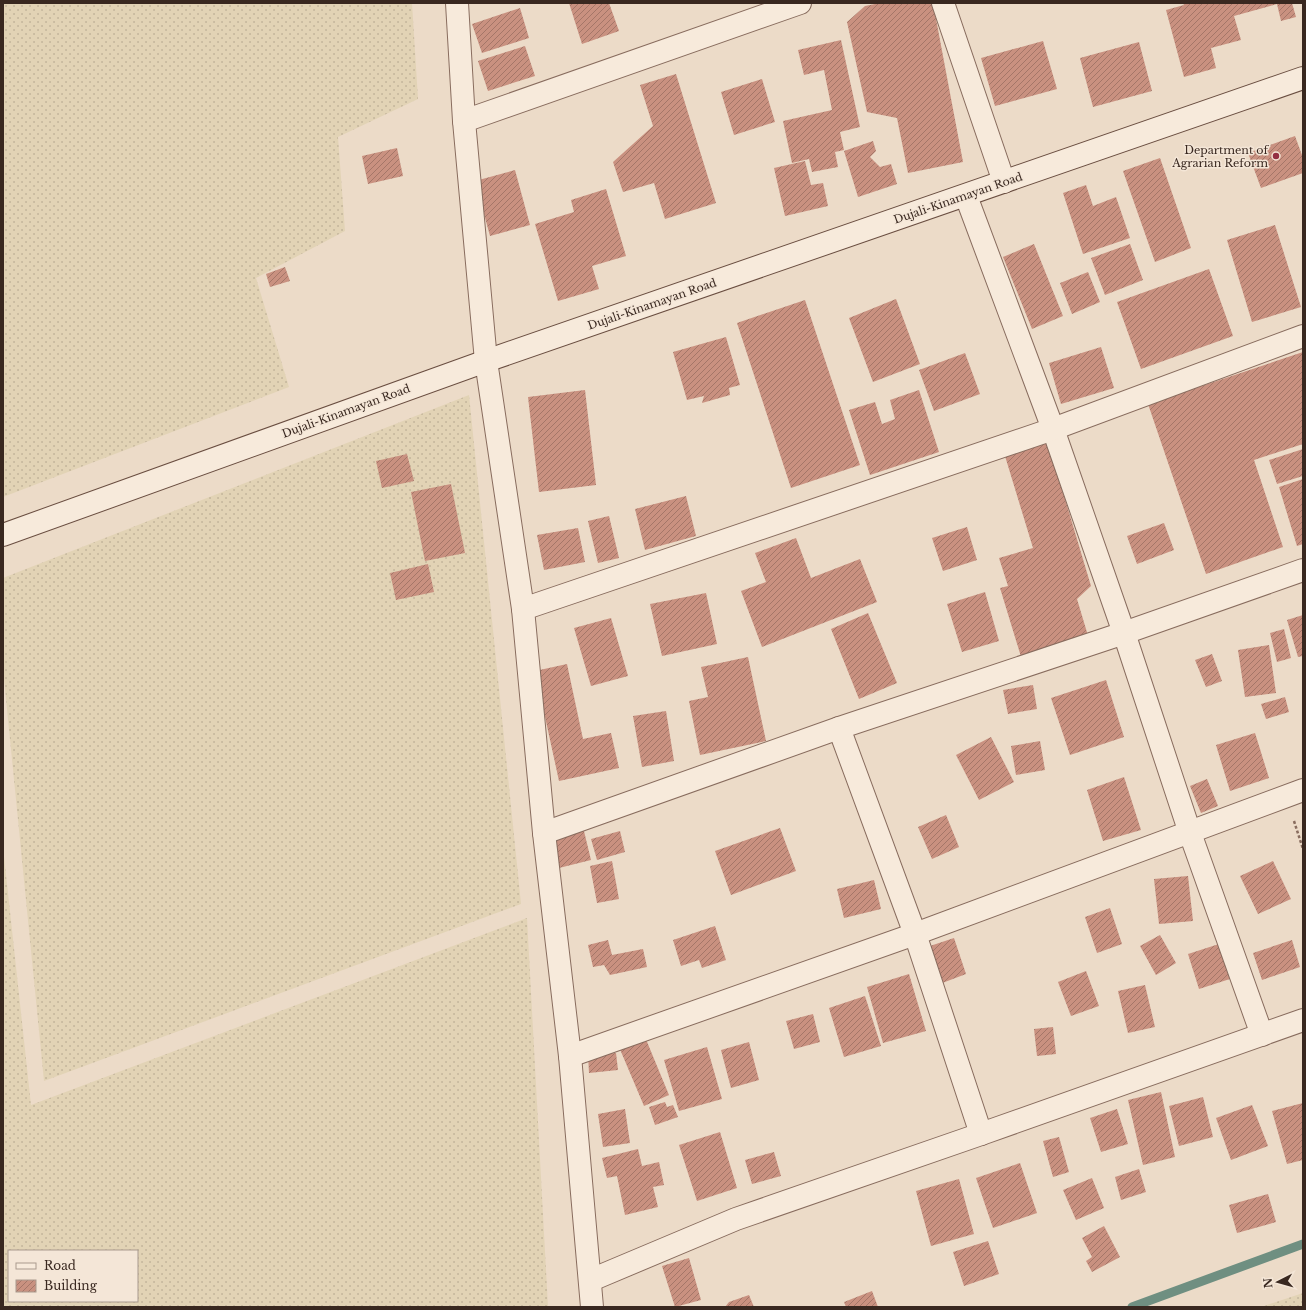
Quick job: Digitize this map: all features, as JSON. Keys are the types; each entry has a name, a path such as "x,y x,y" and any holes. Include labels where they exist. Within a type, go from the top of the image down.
{"street":[{"path":"457,3 464,121 486,360 523,609 544,833 570,1056 591,1280 592,1307"},
{"path":"464,121 800,3"},
{"path":"943,3 1004,182"},
{"name":"Dujali-Kinamayan Road","path":"3,535 486,360 966,196 1303,78"},
{"path":"966,196 1053,430 1124,633 1190,833 1262,1035"},
{"path":"523,609 1053,430 1303,336"},
{"path":"544,833 839,728 1124,633 1303,570"},
{"path":"839,728 915,934 981,1134"},
{"path":"570,1056 915,934 1303,790"},
{"path":"591,1280 736,1219 1303,1020"}],"shaded area":[{"path":"3,3 412,3 418,99 338,137 345,231 256,278 289,387 3,497"},
{"path":"469,395 521,904 44,1081 3,669 3,578"},
{"path":"3,847 31,1105 527,918 548,1307 3,1307"},
{"path":"1303,1293 1303,1307 1261,1307"}],"building":[{"path":"569,3 609,3 619,31 582,44"},
{"path":"880,3 933,3 963,162 908,173 897,118 867,112 847,22 865,6"},
{"path":"1183,3 1292,3 1296,17 1281,21 1277,4 1234,16 1241,40 1211,48 1216,68 1184,77 1166,10 1184,5"},
{"path":"520,8 529,38 482,53 472,24"},
{"path":"841,40 860,127 840,132 844,150 835,152 838,167 812,172 809,159 792,163 783,121 832,110 824,70 804,75 798,50"},
{"path":"1043,41 1057,89 995,106 981,58"},
{"path":"1139,42 1152,91 1093,107 1080,58"},
{"path":"525,46 535,76 488,91 478,61"},
{"path":"676,74 716,203 665,219 654,183 623,192 613,162 653,126 640,85"},
{"path":"762,79 775,122 734,135 721,92"},
{"path":"1295,136 1303,158 1303,173 1261,188 1248,153"},
{"path":"873,141 876,151 870,157 880,167 891,164 897,184 858,197 844,151"},
{"path":"397,148 403,176 368,184 362,156"},
{"path":"1160,158 1191,248 1155,262 1123,171"},
{"path":"805,161 811,185 823,183 828,206 785,216 774,168"},
{"path":"515,170 530,225 490,236 475,181"},
{"path":"1086,185 1093,206 1116,197 1130,238 1083,254 1063,193"},
{"path":"606,189 626,256 592,266 599,289 558,301 535,224 574,212 571,200"},
{"path":"1275,225 1301,307 1252,322 1227,240"},
{"path":"1034,244 1063,316 1032,329 1003,257"},
{"path":"1130,244 1143,280 1105,295 1091,258"},
{"path":"285,267 290,281 270,287 266,274"},
{"path":"1209,269 1233,336 1141,369 1117,302"},
{"path":"1088,272 1100,302 1072,314 1060,283"},
{"path":"896,299 920,364 873,382 849,318"},
{"path":"805,300 860,465 791,488 737,323"},
{"path":"726,337 740,385 729,388 730,395 702,403 704,396 687,400 673,352"},
{"path":"1101,347 1114,388 1061,404 1049,363"},
{"path":"1303,352 1303,444 1254,460 1283,547 1206,574 1148,404"},
{"path":"965,353 980,394 934,411 919,370"},
{"path":"585,390 596,485 539,492 528,397"},
{"path":"919,390 939,452 870,475 849,410 875,402 882,424 895,419 890,400"},
{"path":"1048,442 1091,586 1077,599 1089,639 1022,660 1000,588 1008,586 999,558 1033,548 1005,456"},
{"path":"1303,449 1303,476 1277,484 1269,460"},
{"path":"407,454 414,481 382,488 376,461"},
{"path":"1303,479 1303,544 1297,546 1279,487"},
{"path":"451,484 465,553 425,561 411,492"},
{"path":"686,496 696,536 645,550 635,509"},
{"path":"609,516 619,558 598,563 588,521"},
{"path":"1164,523 1174,550 1137,564 1127,536"},
{"path":"967,527 977,560 943,571 932,538"},
{"path":"578,528 585,562 544,570 537,535"},
{"path":"796,538 811,578 860,559 877,602 762,647 741,591 766,582 755,553"},
{"path":"428,564 434,592 396,600 390,573"},
{"path":"985,592 999,641 962,652 947,604"},
{"path":"706,593 717,644 662,656 650,604"},
{"path":"868,613 897,683 859,699 831,629"},
{"path":"1303,615 1303,656 1298,657 1287,620"},
{"path":"611,618 628,676 591,686 574,628"},
{"path":"1284,629 1291,658 1277,662 1270,633"},
{"path":"1269,645 1276,693 1245,697 1238,650"},
{"path":"1212,654 1222,681 1206,687 1195,660"},
{"path":"748,657 766,741 700,755 689,701 708,697 701,667"},
{"path":"567,664 583,739 611,733 619,768 559,781 535,671"},
{"path":"1106,680 1124,737 1070,755 1051,698"},
{"path":"1033,685 1037,709 1008,714 1003,690"},
{"path":"1285,697 1289,712 1266,719 1261,704"},
{"path":"666,711 674,761 642,767 633,716"},
{"path":"1255,733 1269,778 1230,791 1216,745"},
{"path":"991,737 1014,782 979,800 956,755"},
{"path":"1040,741 1045,770 1016,775 1011,746"},
{"path":"1124,777 1141,830 1103,841 1087,790"},
{"path":"1207,779 1218,806 1201,813 1190,786"},
{"path":"946,815 959,847 932,859 918,827"},
{"path":"583,827 591,860 559,868 552,834"},
{"path":"780,828 796,871 731,895 715,851"},
{"path":"620,831 625,852 597,860 591,839"},
{"path":"612,861 619,899 597,903 590,866"},
{"path":"1273,861 1291,899 1258,914 1240,876"},
{"path":"1188,876 1193,921 1159,924 1154,879"},
{"path":"874,880 881,909 844,918 837,889"},
{"path":"1110,908 1122,944 1097,953 1085,917"},
{"path":"715,926 726,960 702,968 699,960 681,966 673,940"},
{"path":"1160,935 1176,963 1156,975 1140,946"},
{"path":"954,938 966,974 937,985 924,948"},
{"path":"608,940 612,955 643,949 647,967 610,975 604,965 593,967 588,945"},
{"path":"1292,940 1300,967 1262,980 1253,953"},
{"path":"1222,943 1233,978 1199,989 1188,954"},
{"path":"1086,971 1099,1006 1071,1016 1058,982"},
{"path":"909,974 926,1031 883,1043 867,987"},
{"path":"1145,985 1155,1027 1128,1033 1118,991"},
{"path":"865,996 881,1046 844,1057 829,1008"},
{"path":"813,1014 820,1042 794,1049 786,1021"},
{"path":"1053,1027 1056,1054 1037,1056 1034,1029"},
{"path":"645,1037 669,1095 644,1106 619,1047"},
{"path":"749,1042 759,1080 731,1088 721,1050"},
{"path":"707,1047 722,1099 679,1111 664,1060"},
{"path":"616,1053 618,1070 589,1073 588,1055"},
{"path":"1161,1092 1175,1157 1143,1165 1128,1100"},
{"path":"1203,1097 1213,1137 1179,1146 1169,1106"},
{"path":"665,1102 667,1107 673,1105 678,1117 655,1125 649,1107"},
{"path":"1303,1103 1303,1160 1287,1164 1272,1111"},
{"path":"1252,1105 1268,1146 1231,1160 1216,1118"},
{"path":"625,1109 630,1143 603,1147 598,1114"},
{"path":"1117,1109 1128,1144 1101,1152 1090,1118"},
{"path":"720,1132 737,1188 697,1201 679,1145"},
{"path":"1059,1137 1069,1172 1053,1177 1043,1141"},
{"path":"638,1149 642,1166 659,1162 664,1185 653,1187 658,1207 625,1215 617,1176 607,1178 602,1158"},
{"path":"774,1152 781,1176 752,1184 745,1160"},
{"path":"1020,1163 1037,1213 993,1228 976,1178"},
{"path":"1139,1169 1146,1192 1121,1200 1115,1177"},
{"path":"1092,1178 1104,1208 1076,1220 1063,1190"},
{"path":"959,1179 974,1234 931,1246 916,1191"},
{"path":"1268,1194 1276,1222 1237,1233 1229,1205"},
{"path":"1104,1226 1120,1257 1092,1272 1086,1261 1092,1257 1082,1238"},
{"path":"988,1241 999,1274 964,1286 953,1252"},
{"path":"689,1258 701,1300 675,1307 662,1266"},
{"path":"872,1291 878,1307 846,1307 844,1302"},
{"path":"749,1295 754,1307 725,1307 729,1302"}],"waterway":[{"path":"1132,1307 1303,1244"}],"place":[{"name":"Department of Agrarian Reform","path":"1276,156"}]}
